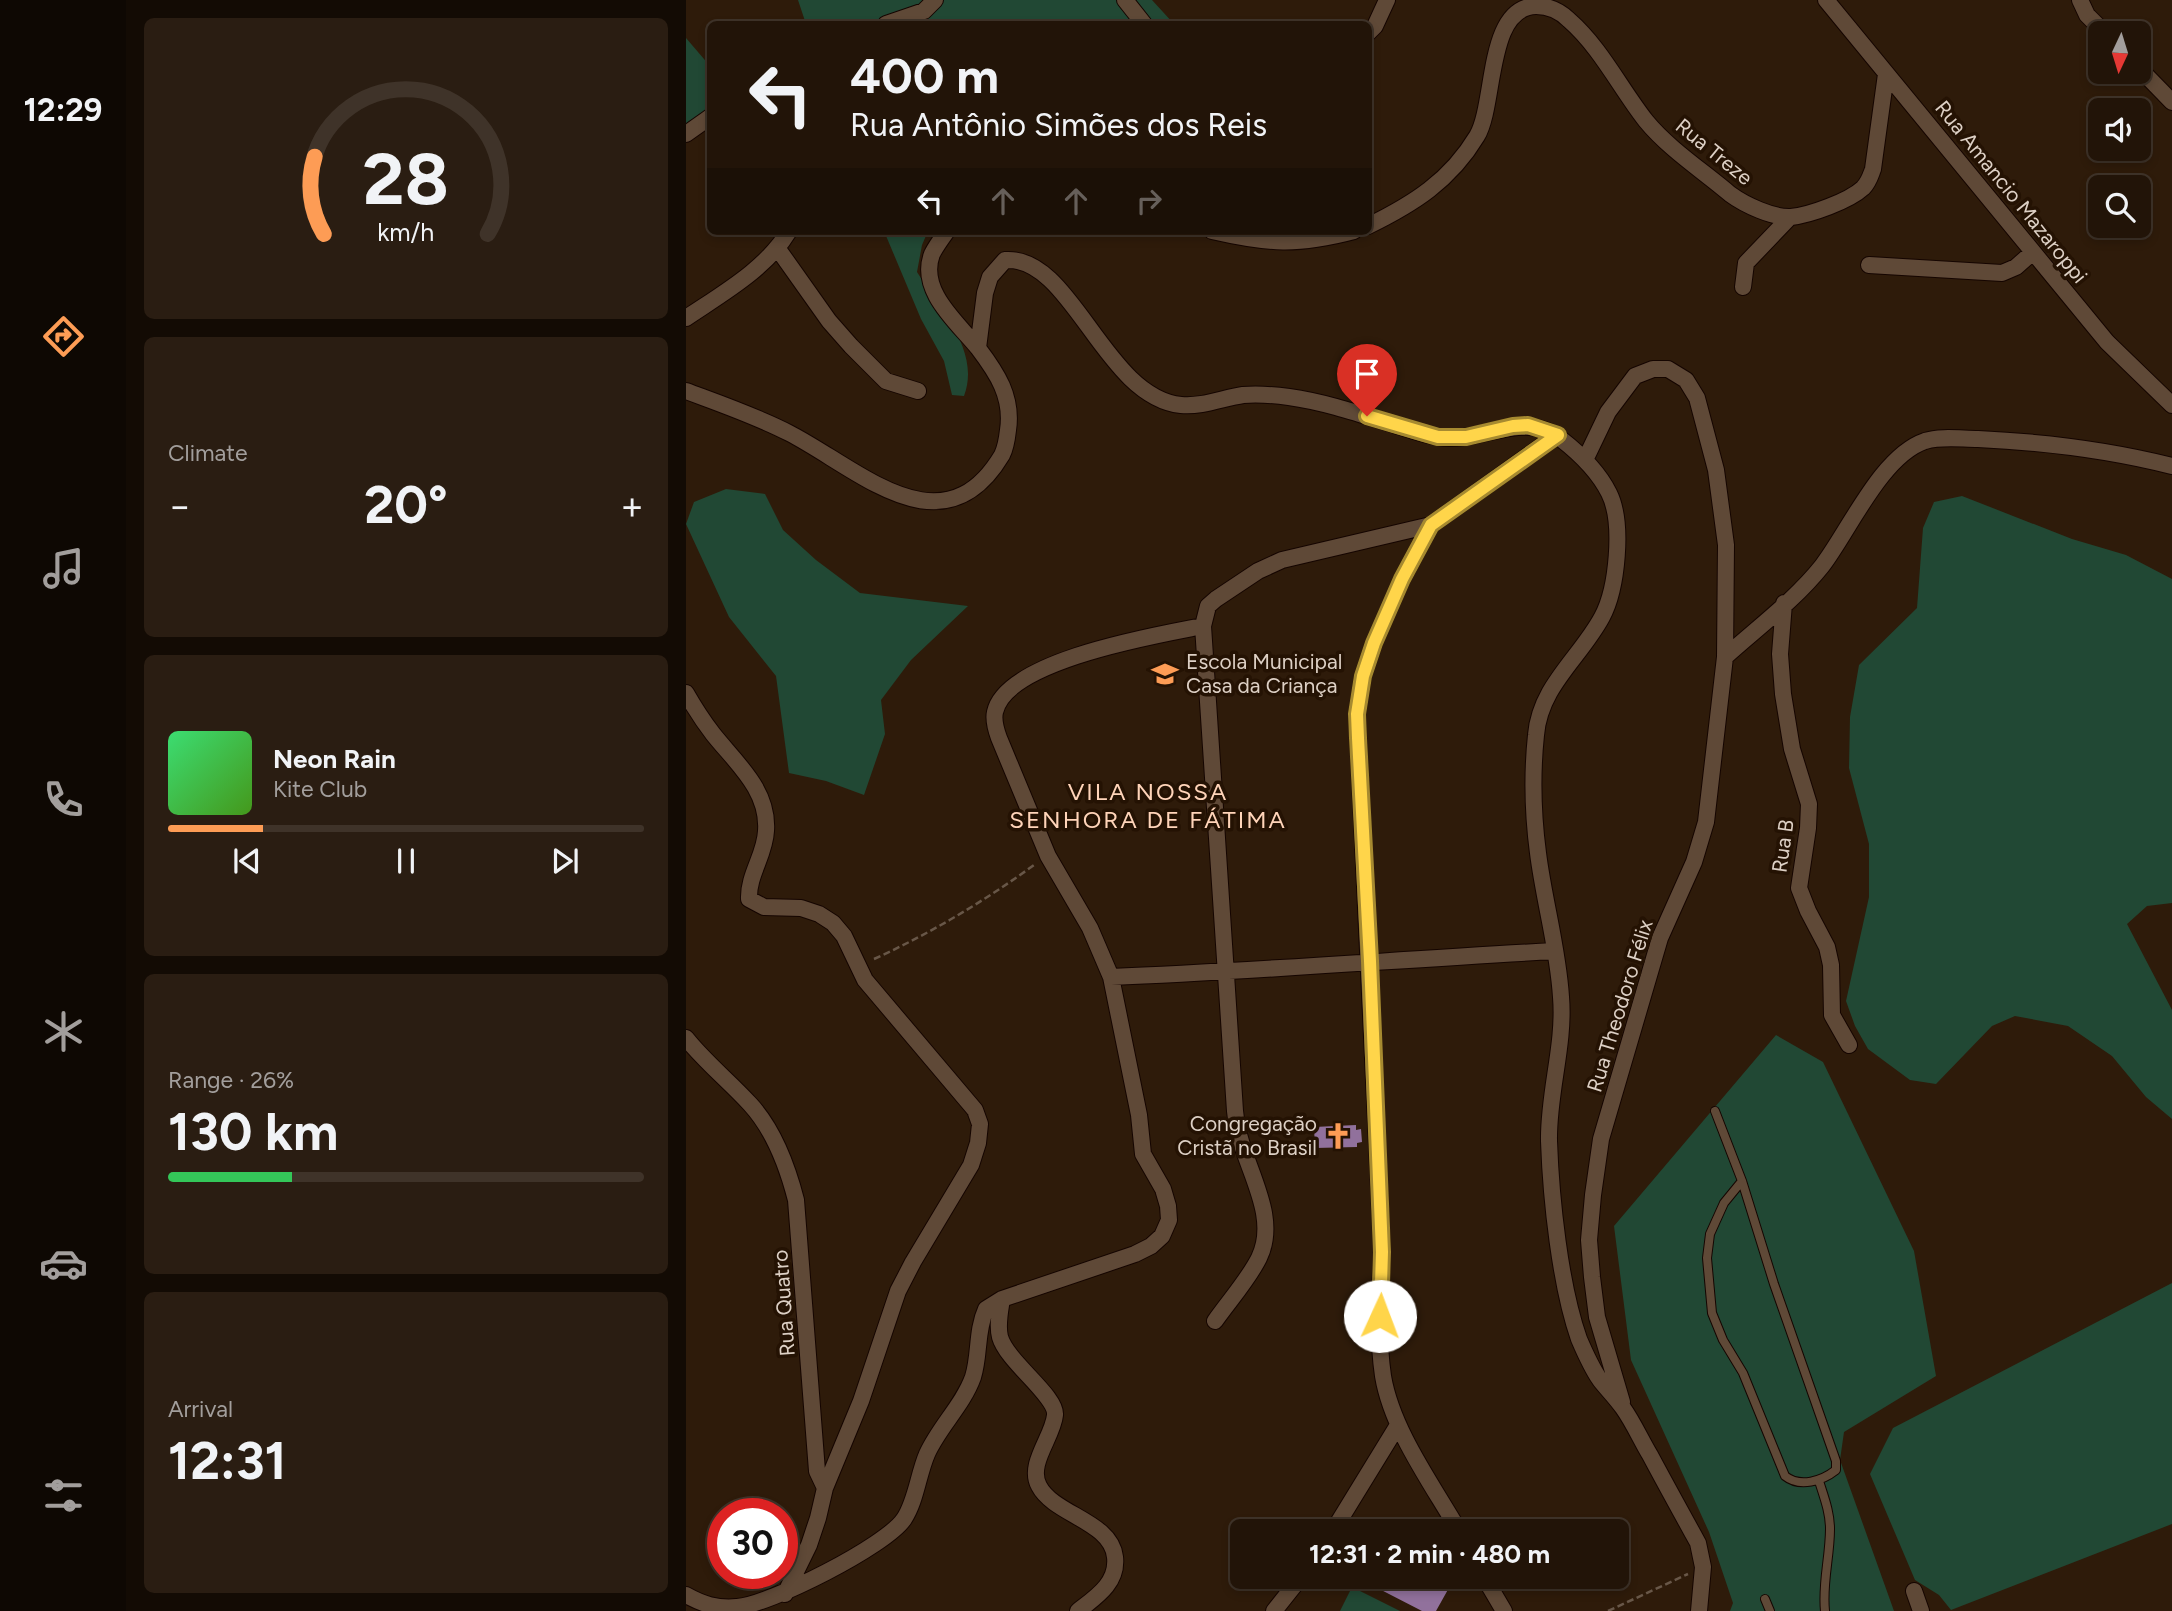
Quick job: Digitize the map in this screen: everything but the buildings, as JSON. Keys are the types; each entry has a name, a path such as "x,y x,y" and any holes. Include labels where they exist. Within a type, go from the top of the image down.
{"street":[{"path":"1125,0 1142,21"},
{"path":"1372,29 1387,0"},
{"path":"2080,0 2093,21"},
{"name":"Rua Amancio Mazaroppi","path":"1835,4 1886,74 2107,342 2172,405"},
{"name":"Rua Treze","path":"1372,224 1410,205 1449,174 1477,136 1483,121 1501,36 1515,12 1528,6 1555,10 1568,19 1584,34 1658,134 1743,203 1790,217 1844,201 1869,181 1886,74"},
{"path":"896,21 925,12"},
{"path":"2151,81 2172,102"},
{"path":"686,134 707,119"},
{"path":"1743,287 1746,263 1790,217"},
{"path":"686,318 737,284 778,249 787,235"},
{"path":"686,391 731,407 788,433 890,492 916,501 944,502 970,493 990,475 1005,449 1010,412 999,376 944,309 932,284 932,255 944,235"},
{"path":"1231,235 1289,243 1338,235"},
{"path":"778,249 829,321 851,346 886,380 918,391"},
{"path":"1869,265 2002,272 2016,267 2033,252"},
{"path":"978,348 985,293 990,277 1005,260 1016,259 1037,268 1052,282 1123,372 1161,399 1176,405 1193,405 1247,395 1283,397 1320,402 1438,437 1466,437 1528,425 1558,435 1585,460 1608,490 1614,505 1616,525 1616,567 1609,599 1601,618 1550,690 1541,709 1536,730 1535,828 1562,1000 1550,1107 1552,1185 1564,1275 1578,1336 1590,1363 1623,1408 1698,1543 1703,1567 1699,1611"},
{"name":"Rua Theodoro Félix","path":"1585,460 1608,412 1635,376 1653,369 1668,369 1686,380 1697,398 1716,470 1726,545 1725,657 1706,822 1694,862 1660,938 1601,1139 1593,1195 1590,1240 1597,1317 1623,1408"},
{"path":"1215,1321 1258,1260 1265,1236 1264,1209 1239,1137 1235,1111 1203,626 1208,606 1258,571 1282,560 1431,525 1558,435"},
{"path":"1725,657 1822,566 1880,479 1902,455 1924,441 2002,440 2094,451 2172,466"},
{"path":"1431,525 1402,579 1374,643 1363,676 1357,714 1382,1252 1379,1337 1384,1379 1398,1425 1451,1519"},
{"name":"Rua B","path":"1784,603 1780,654 1783,694 1792,750 1809,804 1799,888 1827,947 1831,965 1832,1014 1849,1045"},
{"path":"686,1595 702,1604 718,1607 758,1604 785,1594 846,1561 896,1529 905,1518 934,1438 970,1386 986,1309 1002,1300 1135,1254 1162,1236 1168,1220 1168,1206 1163,1189 1143,1154 1139,1115 1111,977 1090,929 1048,856 997,731 995,711 1006,693 1034,675 1088,651 1203,626"},
{"path":"686,693 708,727 741,766 761,800 766,830 762,853 750,882 751,902 764,907 801,908 820,914 834,923 844,936 865,980 975,1110 980,1124 978,1143 971,1165 898,1291 861,1401 825,1488 809,1545 785,1594"},
{"path":"1111,977 1225,973 1370,961 1555,951"},
{"name":"Rua Quatro","path":"686,1038 694,1059 751,1105 778,1147 790,1178 800,1230 817,1471 825,1488"},
{"path":"1002,1300 999,1328 1001,1340 1020,1368 1050,1400 1054,1408 1055,1416 1041,1454 1036,1480 1051,1500 1108,1538 1114,1550 1116,1565 1113,1577 1102,1592 1078,1611"},
{"path":"1340,1519 1398,1425"},
{"path":"1274,1611 1291,1589"},
{"path":"1491,1589 1503,1610"},
{"path":"1914,1591 1921,1611"}],"lane":[{"path":"1714,1111 1742,1181 1774,1284 1836,1461 1836,1470 1819,1481 1797,1481 1784,1476 1743,1373 1723,1340 1712,1313 1707,1258 1710,1234 1724,1203 1742,1181"},
{"path":"1819,1481 1829,1509 1830,1530 1824,1583 1825,1611"},
{"path":"1765,1599 1770,1611"}],"path":[{"path":"858,966 919,939 995,893 1048,856"},
{"path":"1608,1611 1703,1567"}],"green space":[{"path":"798,0 1152,0 1171,21 898,21 893,15 876,21 805,21"},
{"path":"686,38 707,62 707,110 686,124"},
{"path":"886,235 926,235 917,272 956,331 963,347 968,379 964,396 952,395 944,361 921,319"},
{"path":"726,489 765,494 783,530 816,560 860,593 968,606 911,660 881,700 885,734 864,795 826,781 789,773 776,676 729,617 686,524 694,502"},
{"path":"1962,496 2072,539 2126,555 2172,579 2172,903 2147,906 2127,924 2172,1010 2172,1119 2146,1097 2112,1056 2068,1026 2015,1016 1992,1026 1936,1084 1910,1080 1868,1049 1855,1026 1846,1001 1869,897 1869,844 1849,768 1850,717 1859,665 1917,608 1923,528 1934,502"},
{"path":"1776,1035 1823,1062 1914,1251 1936,1376 1844,1432 1840,1460 1894,1611 1730,1611 1733,1603 1709,1532 1631,1360 1614,1226"},
{"path":"2172,1283 2172,1524 1951,1610 1939,1595 1915,1580 1870,1474 1893,1428"},
{"path":"1351,1589 1356,1589 1400,1611 1340,1611"}],"place":[{"name":"Escola Municipal Casa da Criança","path":"1165,674"},
{"name":"Congregação Cristã no Brasil","path":"1338,1136"}],"district":[{"name":"VILA NOSSA SENHORA DE FÁTIMA","path":"1148,806"}],"route":[{"path":"1367,416 1438,437 1466,437 1528,425 1558,435 1431,525 1402,579 1374,643 1363,676 1357,714 1358,762 1370,961 1382,1252 1380,1316"}]}
